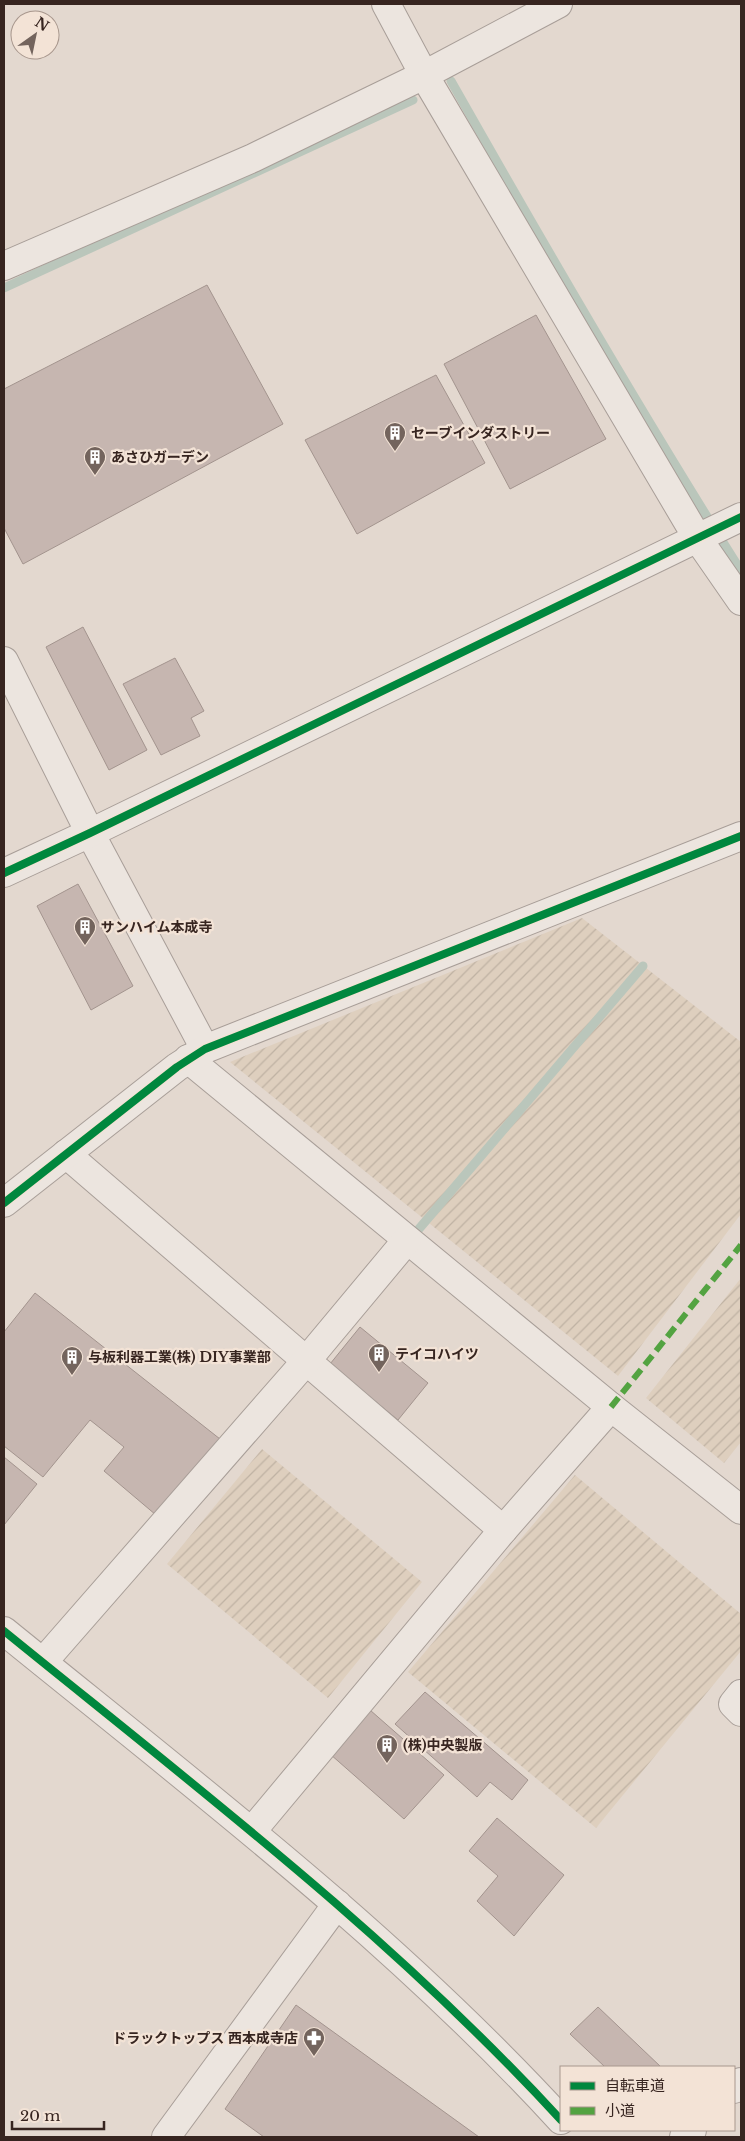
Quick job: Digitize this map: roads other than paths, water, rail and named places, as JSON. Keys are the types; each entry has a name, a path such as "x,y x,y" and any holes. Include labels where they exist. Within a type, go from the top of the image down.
{"street":[{"path":"386,4 424,75 698,539 741,601"},
{"path":"4,266 253,158 424,75 558,4"},
{"path":"4,873 741,517"},
{"path":"4,661 197,1054 407,1240 611,1407 741,1510"},
{"path":"4,1203 197,1054 741,836"},
{"path":"66,1154 504,1530"},
{"path":"42,1662 307,1360 407,1240"},
{"path":"252,1831 504,1530 611,1407"},
{"path":"4,1631 252,1831 337,1904 433,1989 560,2119"},
{"path":"741,1694 732,1704 741,1712"},
{"path":"166,2137 337,1904"}],"waterway":[{"path":"451,81 593,328 741,571"},
{"path":"4,288 413,100"},
{"path":"418,1230 643,966"}],"place":[{"name":"セーブインダストリー","path":"395,452"},
{"name":"あさひガーデン","path":"95,476"},
{"name":"サンハイム本成寺","path":"85,946"},
{"name":"テイコハイツ","path":"379,1373"},
{"name":"与板利器工業(株) DIY事業部","path":"72,1376"},
{"name":"(株)中央製版","path":"387,1764"},
{"name":"ドラックトップス 西本成寺店","path":"314,2057"}]}
